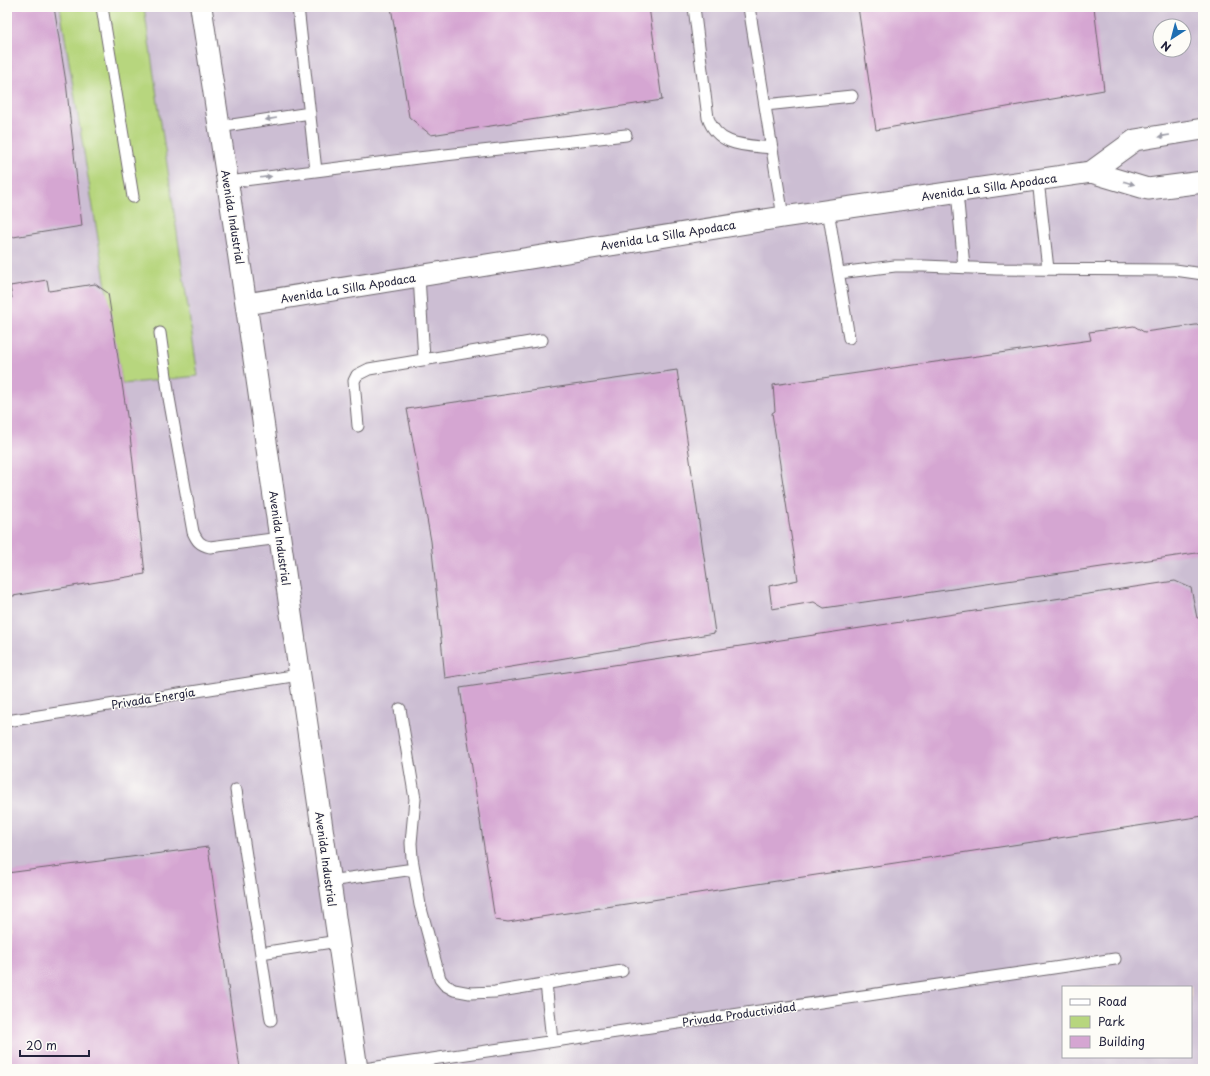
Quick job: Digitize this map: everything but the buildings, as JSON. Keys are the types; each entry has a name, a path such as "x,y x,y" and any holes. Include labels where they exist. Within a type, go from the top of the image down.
{"street":[{"name":"Avenida Industrial","path":"201,7 246,304 357,1069"},
{"name":"Avenida La Silla Apodaca","path":"1091,172 1135,140 1203,129"},
{"name":"Avenida La Silla Apodaca","path":"246,304 828,210 1091,172 1148,188 1203,182"}],"lane":[{"path":"102,7 133,197"},
{"path":"298,7 316,171"},
{"path":"694,7 708,118 711,127 720,138 743,145 772,148"},
{"path":"749,7 784,217"},
{"path":"765,105 852,96"},
{"path":"219,127 310,113"},
{"path":"228,182 626,135"},
{"path":"1038,180 1048,269"},
{"path":"957,192 964,267"},
{"path":"828,210 849,338"},
{"path":"839,273 895,266 1175,270 1203,274"},
{"path":"419,276 424,359"},
{"path":"160,333 169,398 193,532 197,541 203,546 210,547 280,538"},
{"path":"358,426 354,381 357,375 368,369 542,340"},
{"name":"Privada Energía","path":"7,721 300,675"},
{"path":"400,709 415,799 411,843 414,869 420,905 440,979 445,985 454,990 470,993 495,992 622,971"},
{"path":"236,790 271,1020"},
{"path":"329,881 414,869"},
{"path":"261,954 338,941"},
{"name":"Privada Productividad","path":"364,1069 1115,959"},
{"path":"546,983 552,1042"}],"shaded area":[{"path":"7,7 1203,7 1203,1069 7,1069"}],"green space":[{"path":"60,7 144,7 198,376 122,384"}]}
